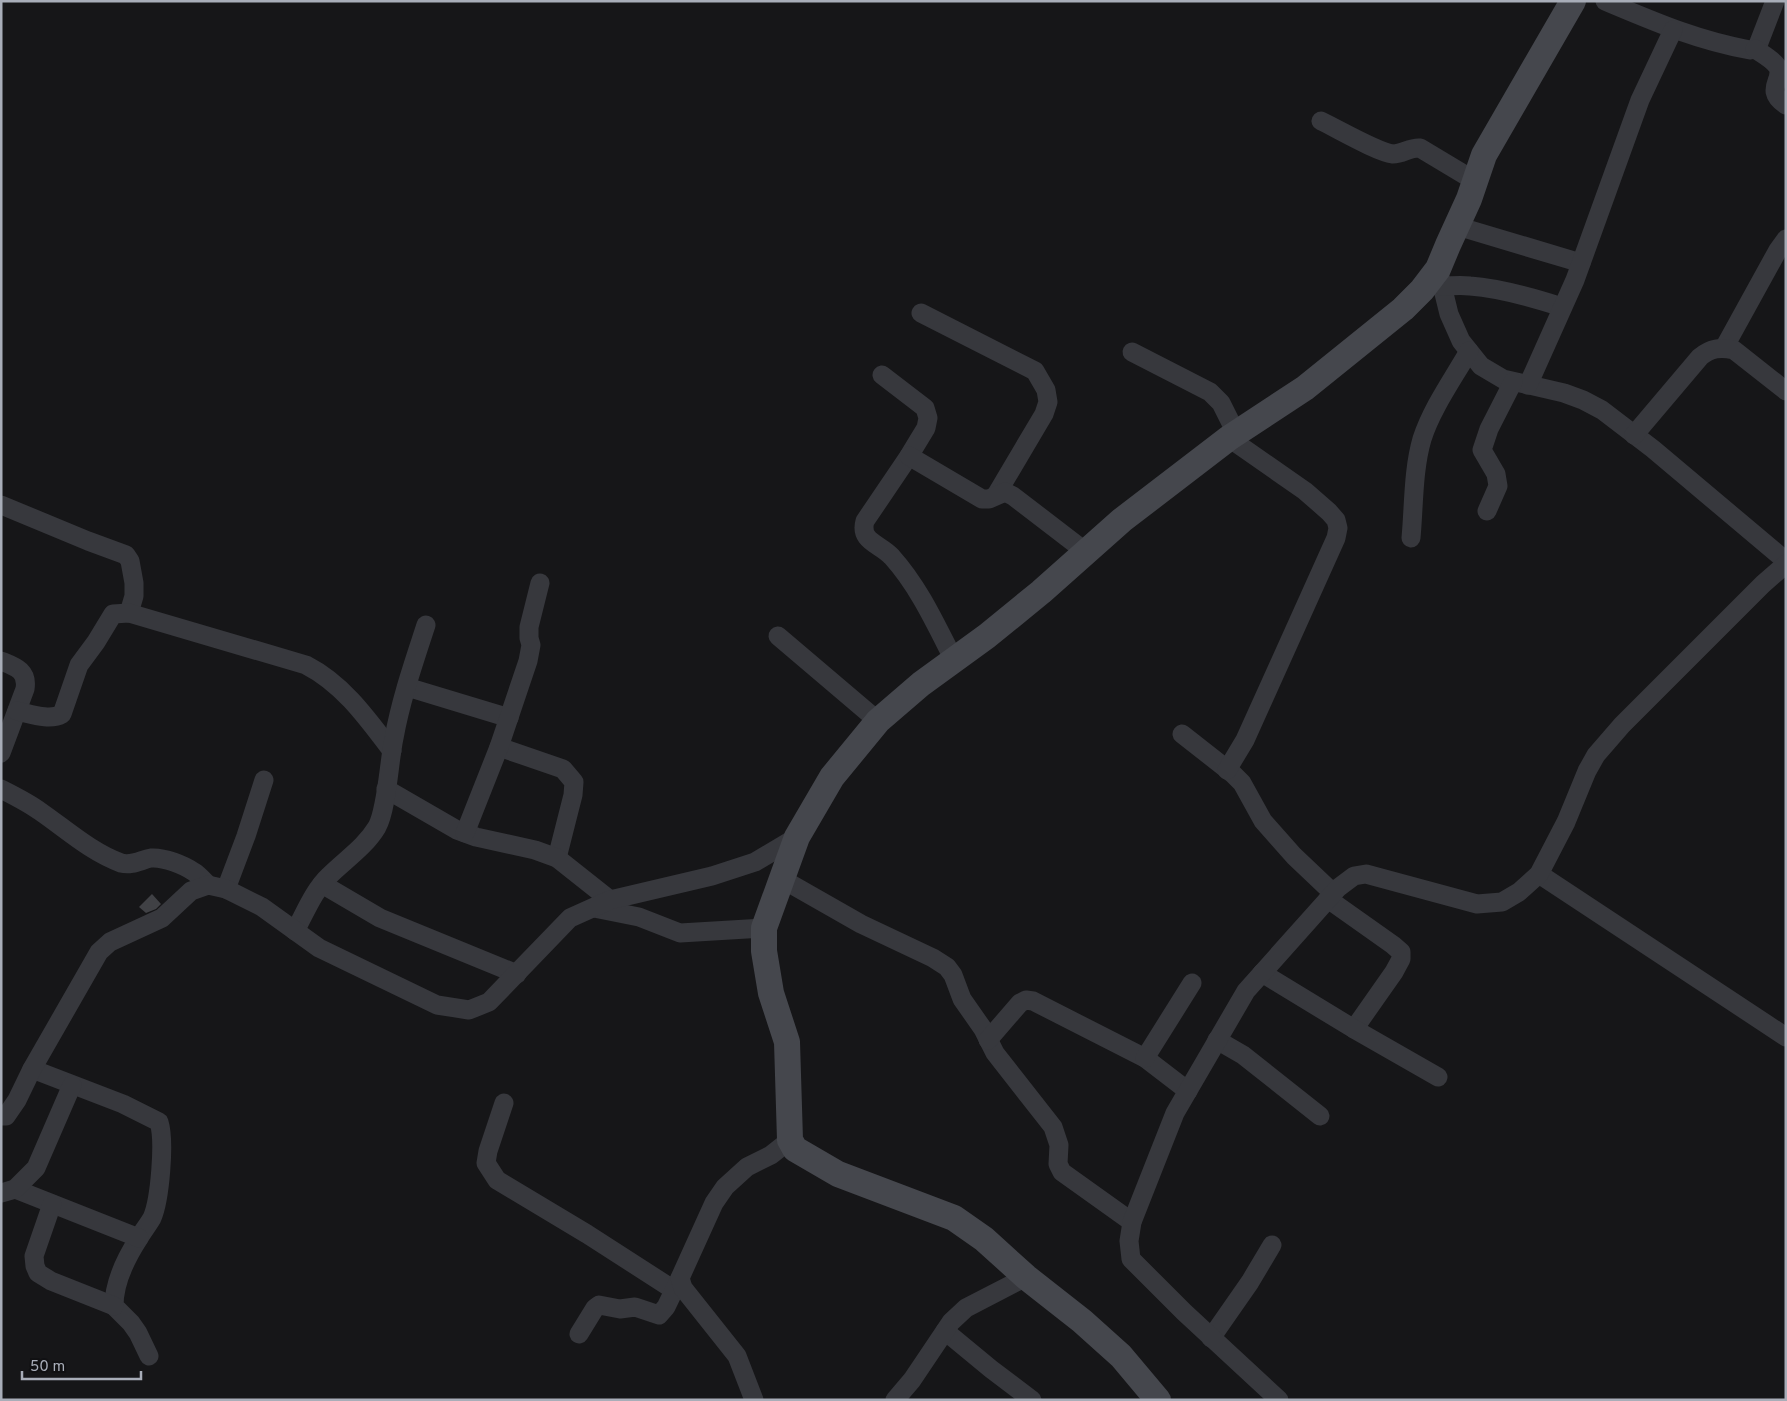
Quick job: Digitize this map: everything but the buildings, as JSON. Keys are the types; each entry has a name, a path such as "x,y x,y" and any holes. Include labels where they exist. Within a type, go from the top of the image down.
{"street":[{"path":"1279,1400 1131,1260 1129,1241 1132,1222 1175,1113 1246,991 1331,896 1354,876 1366,874 1477,904 1502,902 1519,892 1540,874 1596,755 1622,725 1786,562 1602,410 1564,392 1503,379 1481,366 1461,341 1449,314 1440,277 1484,155 1572,1"},
{"path":"1605,1 1673,30 1709,42 1750,50 1754,49 1778,66 1776,96 1786,105"},
{"path":"1754,49 1758,45 1775,1"},
{"path":"1487,511 1498,486 1496,474 1482,450 1489,429 1520,384 1562,307 1581,263 1640,100 1673,30"},
{"path":"1322,121 1380,150 1393,154 1412,148 1420,148 1475,181"},
{"path":"1457,226 1581,263"},
{"path":"1724,348 1778,250 1786,239"},
{"path":"1440,277 1470,286 1487,288 1562,307"},
{"path":"1152,1397 1121,1356 1082,1321 1026,1277 984,1239 954,1218 838,1174 795,1149 790,1140 787,1042 771,993 764,951 764,928 797,837 832,777 878,721 921,684 1041,592 1122,520 1232,435 1305,388 1440,277"},
{"path":"921,313 1035,371 1046,390 1048,402 1044,414 996,495"},
{"path":"1634,435 1700,356 1715,348 1734,350 1786,391"},
{"path":"1411,538 1417,468 1422,440 1429,421 1469,351"},
{"path":"1132,352 1210,392 1221,403 1232,435 1305,491 1336,520 1338,528 1336,538 1245,740 1227,770"},
{"path":"882,376 925,408 928,418 926,428 865,521 862,530 865,536 888,552 904,570 924,602 954,660"},
{"path":"909,456 982,499 989,499 1005,492 1013,496 1086,552"},
{"path":"1,505 126,555 130,561 134,583 134,596 129,613"},
{"path":"465,833 499,747 528,661 531,645 528,638 529,627 540,583"},
{"path":"18,711 56,717 62,714 79,665 113,614 129,613 306,665 321,673 356,704 392,751"},
{"path":"295,931 322,884 366,841 377,826 407,686 426,624"},
{"path":"778,636 878,721"},
{"path":"1,661 23,672 27,680 18,711 1,753"},
{"path":"407,686 509,718"},
{"path":"1182,734 1242,783 1262,821 1331,896 1401,952 1401,960 1394,972 1354,1029"},
{"path":"499,747 563,769 574,782 574,795 557,858"},
{"path":"217,887 246,836 264,780"},
{"path":"386,789 457,830 535,850 557,858 602,904 680,933 764,928"},
{"path":"1,790 41,812 91,848 112,859 124,864 131,864 152,858 182,865 196,872 217,887 262,907 319,948 437,1005 469,1010 488,1002 570,918 602,904 712,876 755,862 797,837"},
{"path":"1540,874 1786,1038"},
{"path":"782,879 861,924 948,967 962,999 983,1029 1004,1066 1053,1127 1059,1145 1058,1164 1062,1172 1132,1222"},
{"path":"322,884 380,918 517,974"},
{"path":"1,1116 6,1116 17,1100 32,1069 99,952 110,942 162,918 191,891 217,887"},
{"path":"1262,973 1438,1077"},
{"path":"1145,1058 1192,983"},
{"path":"988,1040 1020,1003 1026,1000 1033,1001 1145,1058 1188,1091"},
{"path":"1217,1040 1243,1055 1320,1116"},
{"path":"32,1069 123,1104 159,1122 161,1131 158,1196 151,1219 122,1271 114,1296 114,1306"},
{"path":"8,1191 36,1168 72,1084"},
{"path":"504,1103 488,1151 486,1163 490,1172 497,1180 587,1234 683,1288 700,1312 737,1356 754,1400"},
{"path":"579,1334 595,1308 599,1305 620,1309 635,1307 659,1315 666,1308 714,1203 725,1188 747,1167 771,1155 790,1140"},
{"path":"8,1191 52,1204 139,1238"},
{"path":"52,1204 34,1256 38,1273 51,1281 114,1306 131,1323 149,1356"},
{"path":"1212,1338 1250,1282 1272,1245"},
{"path":"905,1396 912,1380 951,1322 966,1308 1026,1277"},
{"path":"945,1331 1032,1400"}]}
